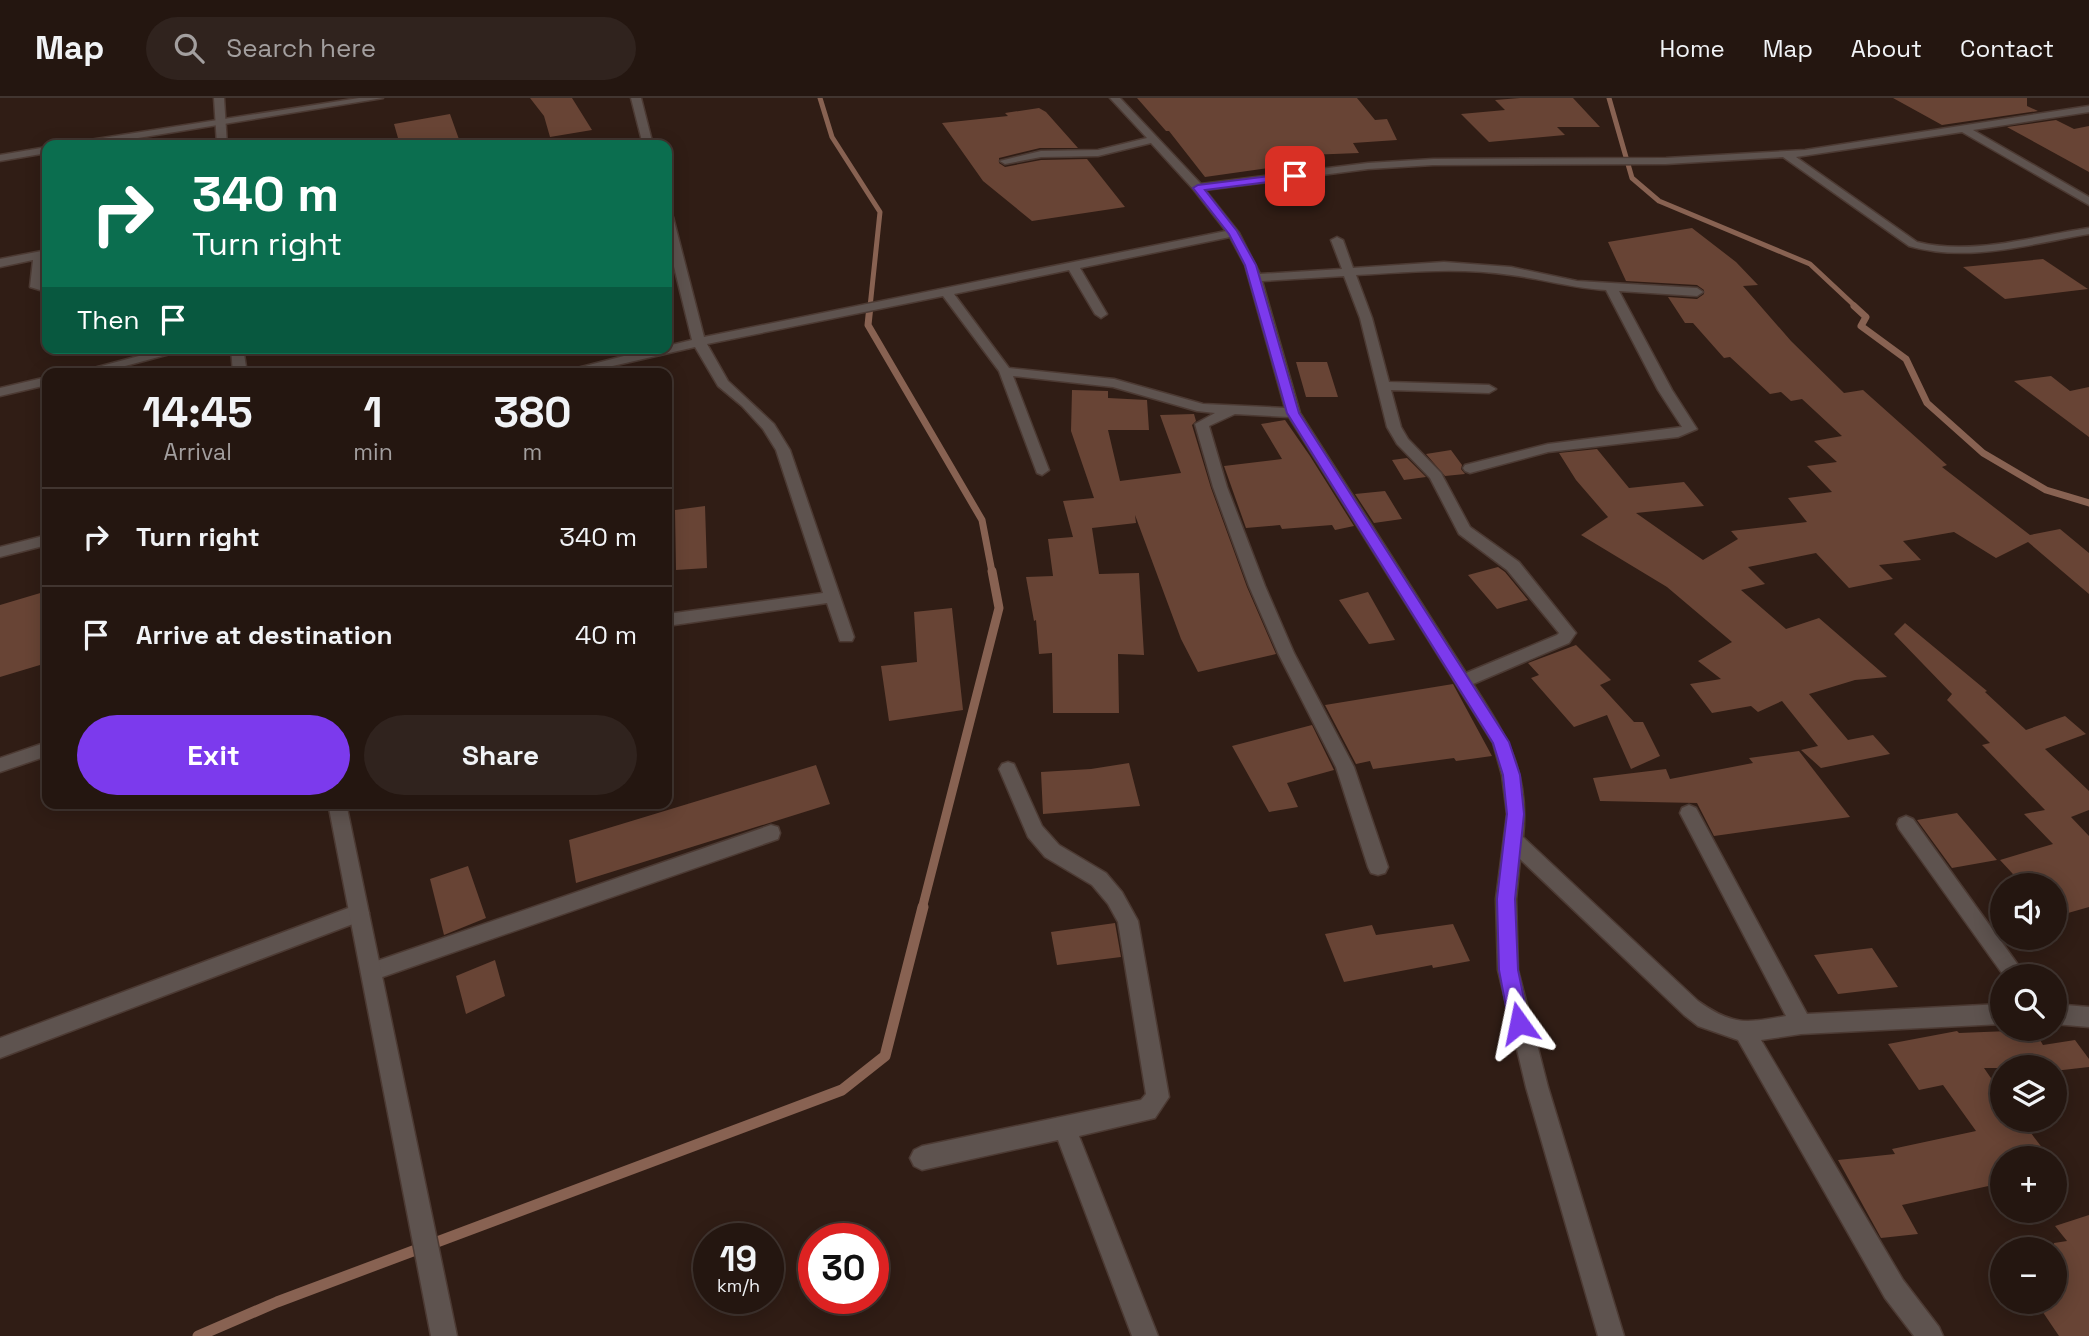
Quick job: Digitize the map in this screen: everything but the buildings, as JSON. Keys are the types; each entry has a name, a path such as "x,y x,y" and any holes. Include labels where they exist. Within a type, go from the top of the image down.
{"street":[{"path":"219,98 222,140"},
{"path":"108,140 378,98"},
{"path":"636,98 647,140"},
{"path":"1115,98 1198,188 1233,233 1251,265 1293,413 1501,742 1511,775 1516,814 1506,899 1508,970 1533,1074 1611,1336"},
{"path":"1198,188 1368,166 1494,160 1667,161 1786,154 1966,130 2089,109"},
{"path":"1966,130 2089,202"},
{"path":"1005,161 1041,154 1093,154 1153,140"},
{"path":"0,158 42,151"},
{"path":"1786,154 1913,244 1924,249 1952,251 2089,231"},
{"path":"672,348 1233,233"},
{"path":"672,237 699,342 723,383 754,411 783,450 846,637"},
{"path":"1337,240 1366,318 1394,427 1402,441 1436,477 1464,530 1513,566 1568,633 1563,639 1464,681"},
{"path":"0,262 42,254"},
{"path":"36,287 42,259"},
{"path":"1073,266 1101,314"},
{"path":"1254,278 1444,266 1511,271 1565,284 1697,292"},
{"path":"1470,468 1548,448 1678,433 1690,429 1665,390 1611,288"},
{"path":"946,291 1005,371 1042,470"},
{"path":"102,368 161,354"},
{"path":"586,368 647,354"},
{"path":"1005,371 1114,383 1202,408 1293,413"},
{"path":"0,391 42,382"},
{"path":"1383,386 1489,389"},
{"path":"1230,411 1202,424 1220,487 1286,653 1345,766 1378,867"},
{"path":"0,552 42,541"},
{"path":"672,619 832,597"},
{"path":"0,765 42,752"},
{"path":"922,1158 1147,1110 1158,1097 1128,921 1115,898 1099,879 1052,851 1035,831 1008,769"},
{"path":"338,809 444,1336"},
{"path":"1689,813 1801,1024"},
{"path":"1906,824 2007,964"},
{"path":"370,972 771,833"},
{"path":"1513,840 1691,1008 1706,1019 1745,1032 1801,1024 1990,1015"},
{"path":"0,1048 359,913"},
{"path":"2067,1015 2089,1017"},
{"path":"1745,1032 1894,1289 1930,1336"},
{"path":"1064,1127 1144,1336"}],"waterway":[{"path":"820,98 832,137 880,212 870,307"},
{"path":"1609,98 1632,178 1659,201 1810,264 1856,307"},
{"path":"870,306 868,325 982,520 992,572"},
{"path":"1854,306 1866,317 1861,326 1906,359 1927,403 1983,453 2046,490 2089,503"},
{"path":"922,909 999,608 992,571"},
{"path":"198,1336 277,1302 842,1090 885,1056 923,907"}],"route":[{"path":"1295,176 1198,188 1233,233 1251,265 1293,413 1485,712 1501,742 1511,775 1516,814 1506,899 1508,970 1519,1023"}]}
